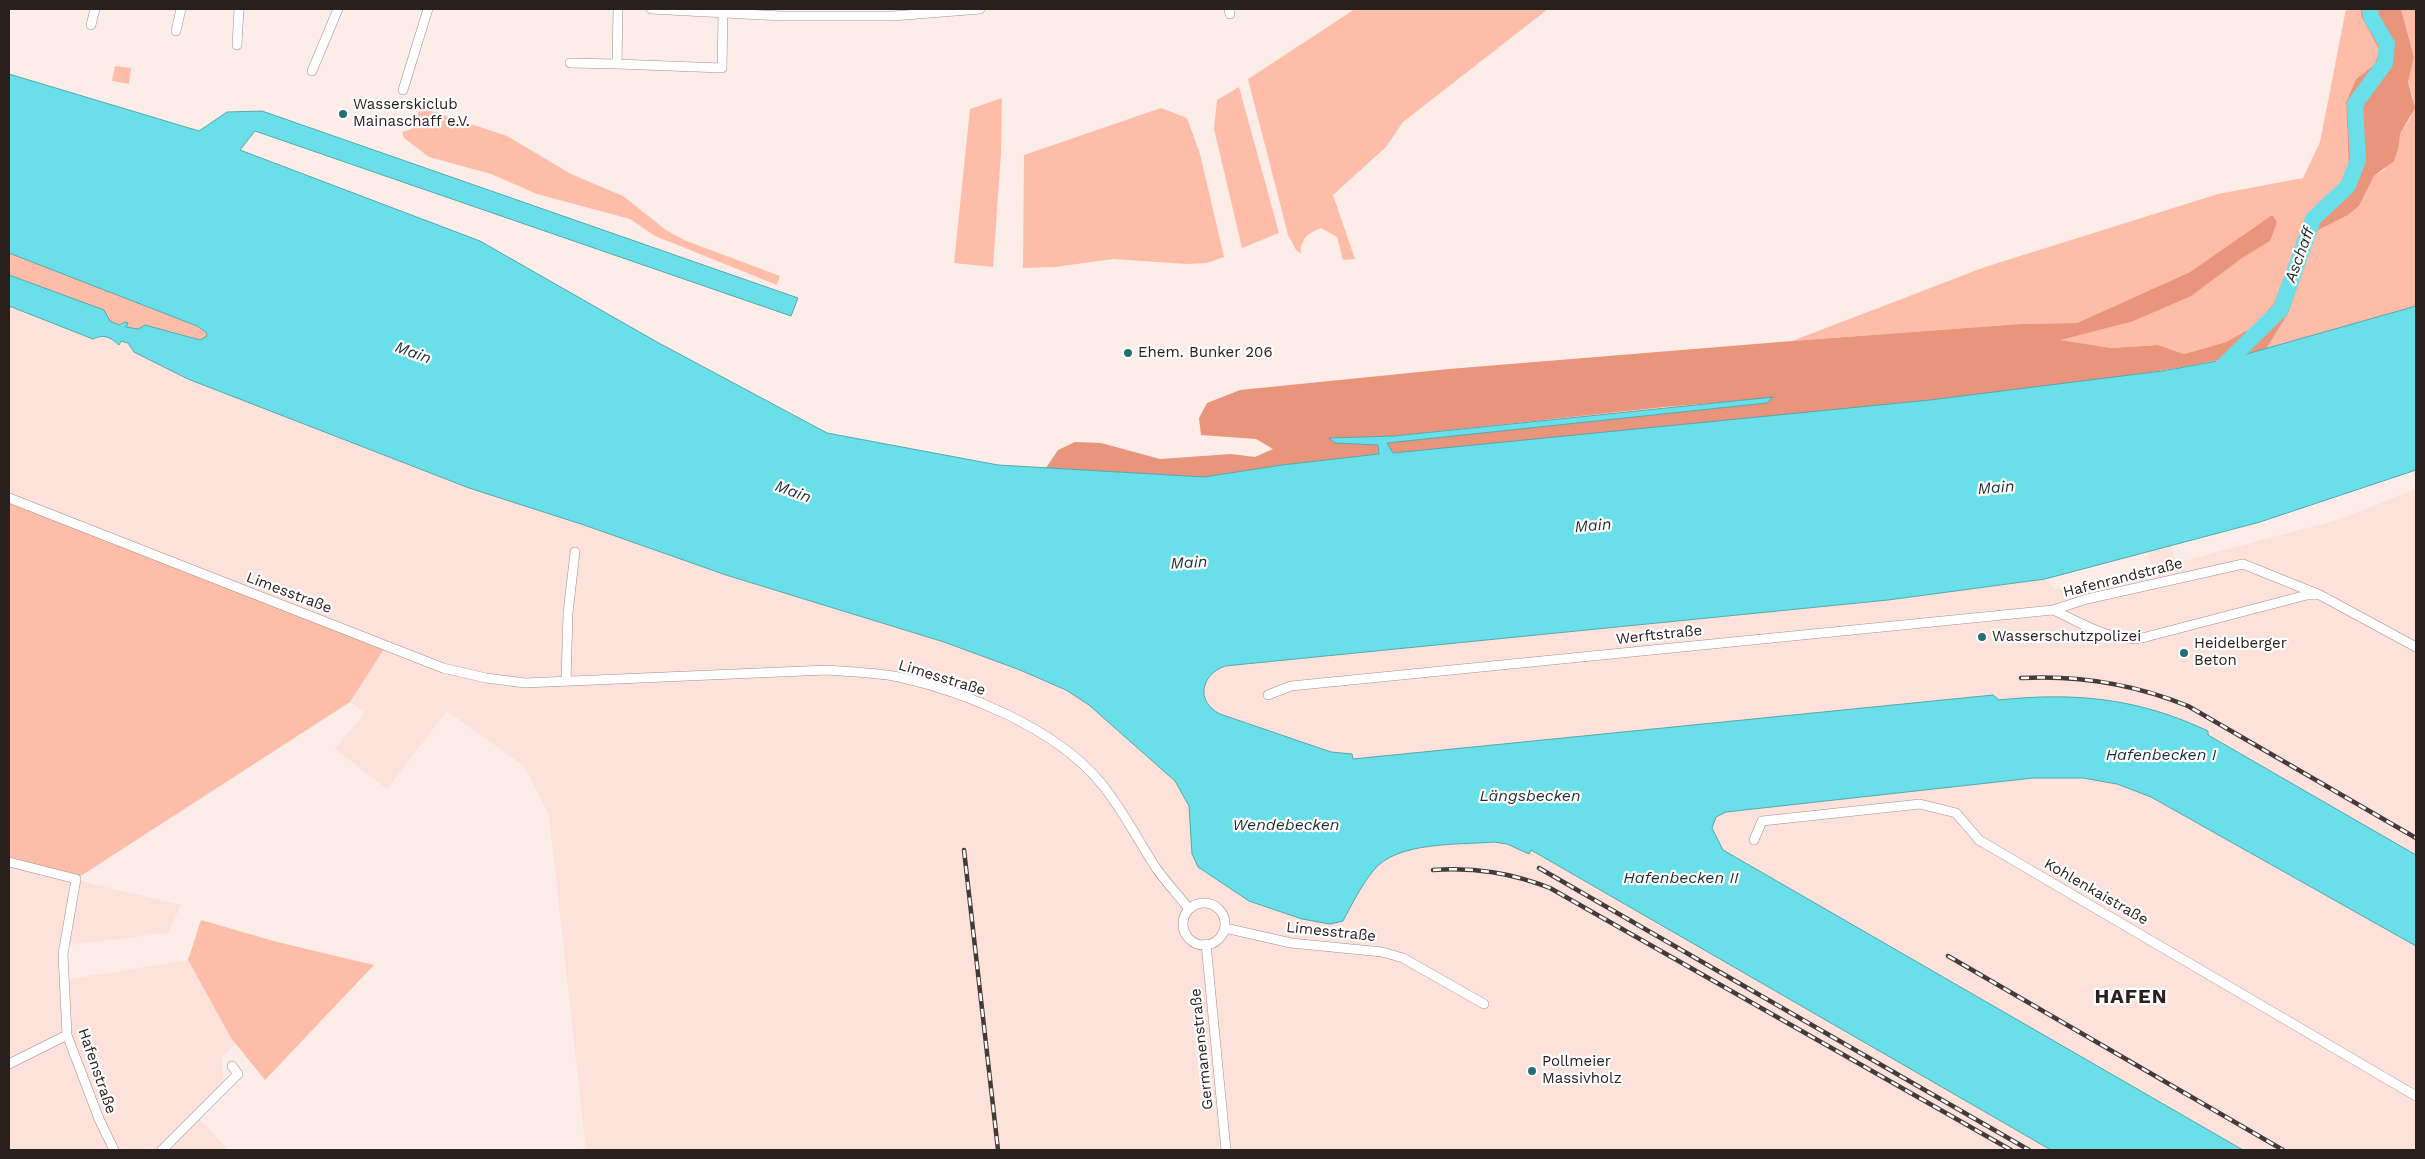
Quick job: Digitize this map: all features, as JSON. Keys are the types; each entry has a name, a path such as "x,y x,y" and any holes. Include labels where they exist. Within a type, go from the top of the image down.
{"street":[{"path":"91,25 95,9"},
{"path":"176,31 181,9"},
{"path":"237,45 240,9"},
{"path":"312,71 338,9"},
{"path":"403,90 428,9"},
{"path":"617,64 618,9"},
{"path":"651,9 723,13 781,12 893,16 980,9"},
{"path":"570,63 722,68 723,13"},
{"name":"Limesstraße","path":"9,498 443,668 486,678 525,682 782,672 862,672 897,677 923,684 1012,717 1049,738 1087,768 1100,782 1125,816 1156,868 1190,909"},
{"path":"566,681 568,613 575,552"},
{"name":"Hafenrandstraße","path":"2053,610 2087,599 2242,564 2320,595 2416,647"},
{"name":"Hafenrandstraße","path":"2053,610 2110,636 2126,640 2151,636 2307,595 2320,595"},
{"name":"Werftstraße","path":"1268,695 1291,686 2053,610"},
{"name":"Kohlenkaistraße","path":"1754,840 1762,821 1920,804 1956,812 1979,840 2416,1096"},
{"name":"Hafenstraße","path":"9,862 76,879 63,954 67,1035 99,1119 114,1150"},
{"path":"1201,903 1214,905 1223,915 1224,928 1219,938 1206,944 1193,941 1185,932 1184,920 1190,909 1201,903"},
{"name":"Limesstraße","path":"1224,928 1291,943 1382,952 1403,958 1484,1004"},
{"name":"Germanenstraße","path":"1206,944 1226,1150"},
{"path":"9,1064 67,1035"},
{"path":"162,1150 238,1074 232,1066"}],"shaded area":[{"path":"1355,9 1548,9 1403,122 1386,147 1333,195 1355,259 1343,260 1337,237 1321,228 1312,232 1303,240 1301,254 1296,250 1288,235 1248,79"},
{"path":"2346,9 2361,9 2361,16 2379,48 2375,64 2356,79 2346,102 2349,172 2343,183 2308,216 2274,303 2253,327 2226,342 2184,354 2158,345 2111,348 2058,340 2131,322 2270,241 2272,215 2190,272 2077,323 2020,324 1792,341 1985,267 2218,194 2303,178 2320,142"},
{"path":"2361,9 2401,9 2414,57 2408,82 2415,108 2400,134 2394,161 2374,176 2359,206 2348,215 2316,231 2289,312 2266,349 2197,364 2092,380 1913,402 1690,425 1393,453 1386,443 1767,403 1772,398 1665,407 1394,436 1330,438 1335,443 1378,445 1379,454 1282,465 1204,477 1046,468 1058,450 1075,442 1101,443 1160,459 1231,454 1255,457 1273,449 1256,439 1201,435 1199,418 1207,403 1240,390 1449,369 1792,341 2020,324 2077,323 2190,272 2272,215 2277,222 2270,241 2242,258 2191,296 2131,322 2060,340 2111,348 2158,345 2184,354 2226,342 2253,327 2274,303 2308,216 2343,183 2349,172 2346,102 2356,79 2375,64 2379,49 2361,16"},
{"path":"2401,9 2416,9 2416,306 2266,349 2289,312 2316,230 2348,215 2359,206 2374,176 2384,170 2399,145 2400,134 2411,117 2413,97 2408,82 2414,56"},
{"path":"115,66 131,68 129,84 112,81"},
{"path":"1239,87 1279,233 1242,248 1214,129 1217,100"},
{"path":"1002,98 1001,153 993,267 954,263 970,109"},
{"path":"422,108 507,136 571,174 623,196 666,230 684,240 780,276 777,285 655,236 630,219 537,194 491,174 429,157 404,138 402,132 412,129 418,117 418,112"},
{"path":"1161,108 1187,118 1200,154 1224,257 1207,263 1186,264 1113,259 1055,267 1023,268 1024,155"},
{"path":"9,253 197,326 206,332 207,336 200,340 145,325 138,329 126,327 124,322 119,325 110,321 103,310 9,275"},
{"path":"9,306 93,339 107,336 114,339 119,345 121,341 128,343 134,352 188,379 469,488 584,525 726,575 944,642 1020,670 1214,670 1225,666 1888,600 2045,579 2055,589 2083,585 2152,569 2145,541 2168,537 2176,563 2337,520 2416,489 2416,1150 586,1150 549,815 524,766 447,711 387,789 335,749 365,713 350,702 386,646 9,498"},
{"path":"9,498 386,646 350,702 76,879 9,862"},
{"path":"9,864 181,905 168,933 62,946 63,980 188,960 231,1038 236,1043 222,1057 223,1084 194,1113 228,1150 9,1150"},
{"path":"201,920 277,942 374,965 265,1080 231,1038 188,960"}],"water":[{"path":"9,74 199,131 227,112 262,111 798,298 791,316 255,131 240,150 480,241 657,342 827,433 998,465 1204,477 1282,465 1379,454 1378,445 1335,443 1329,438 1394,436 1773,397 1767,403 1387,443 1393,453 1930,400 2162,371 2229,359 2416,306 2416,470 2260,522 2045,579 1888,600 1225,666 1211,675 1206,682 1204,695 1212,709 1220,714 1331,752 1352,754 1353,759 1993,695 1999,700 2054,697 2106,700 2131,705 2156,711 2208,731 2208,735 2416,855 2416,946 2151,797 2117,784 2083,778 2033,778 1726,812 1716,817 1712,828 1723,850 2243,1150 2051,1150 1531,850 1529,854 1507,844 1494,842 1429,846 1397,854 1383,861 1373,871 1343,921 1330,924 1302,919 1249,901 1198,867 1192,854 1189,806 1175,781 1089,705 1066,690 1020,670 944,642 726,575 584,525 469,488 188,379 134,352 128,343 121,341 119,345 105,337 93,339 9,306 9,275 104,310 110,321 119,325 125,322 128,323 126,327 138,329 145,325 200,340 207,336 206,332 197,326 9,253"}],"waterway":[{"name":"Aschaff","path":"2215,374 2281,309 2313,219 2348,186 2358,160 2355,104 2385,63 2387,44 2371,17 2370,9"}],"railway":[{"path":"2021,678 2064,678 2106,683 2147,692 2188,706 2416,838"},
{"path":"964,850 998,1150"},
{"path":"1539,868 2029,1150"},
{"path":"1433,870 1464,869 1493,872 1521,878 1550,888 2011,1150"},
{"path":"1948,956 2283,1150"}],"place":[{"name":"Wasserskiclub Mainaschaff e.V.","path":"343,114"},
{"name":"Ehem. Bunker 206","path":"1128,353"},
{"name":"Wasserschutzpolizei","path":"1982,637"},
{"name":"Heidelberger Beton","path":"2184,653"},
{"name":"Pollmeier Massivholz","path":"1532,1071"}],"district":[{"name":"HAFEN","path":"2131,997"}],"water label":[{"name":"Main","path":"413,353"},
{"name":"Main","path":"1996,488"},
{"name":"Main","path":"793,492"},
{"name":"Main","path":"1593,526"},
{"name":"Main","path":"1189,563"},
{"name":"Hafenbecken I","path":"2161,755"},
{"name":"Längsbecken","path":"1530,796"},
{"name":"Wendebecken","path":"1286,825"},
{"name":"Hafenbecken II","path":"1681,878"}]}
